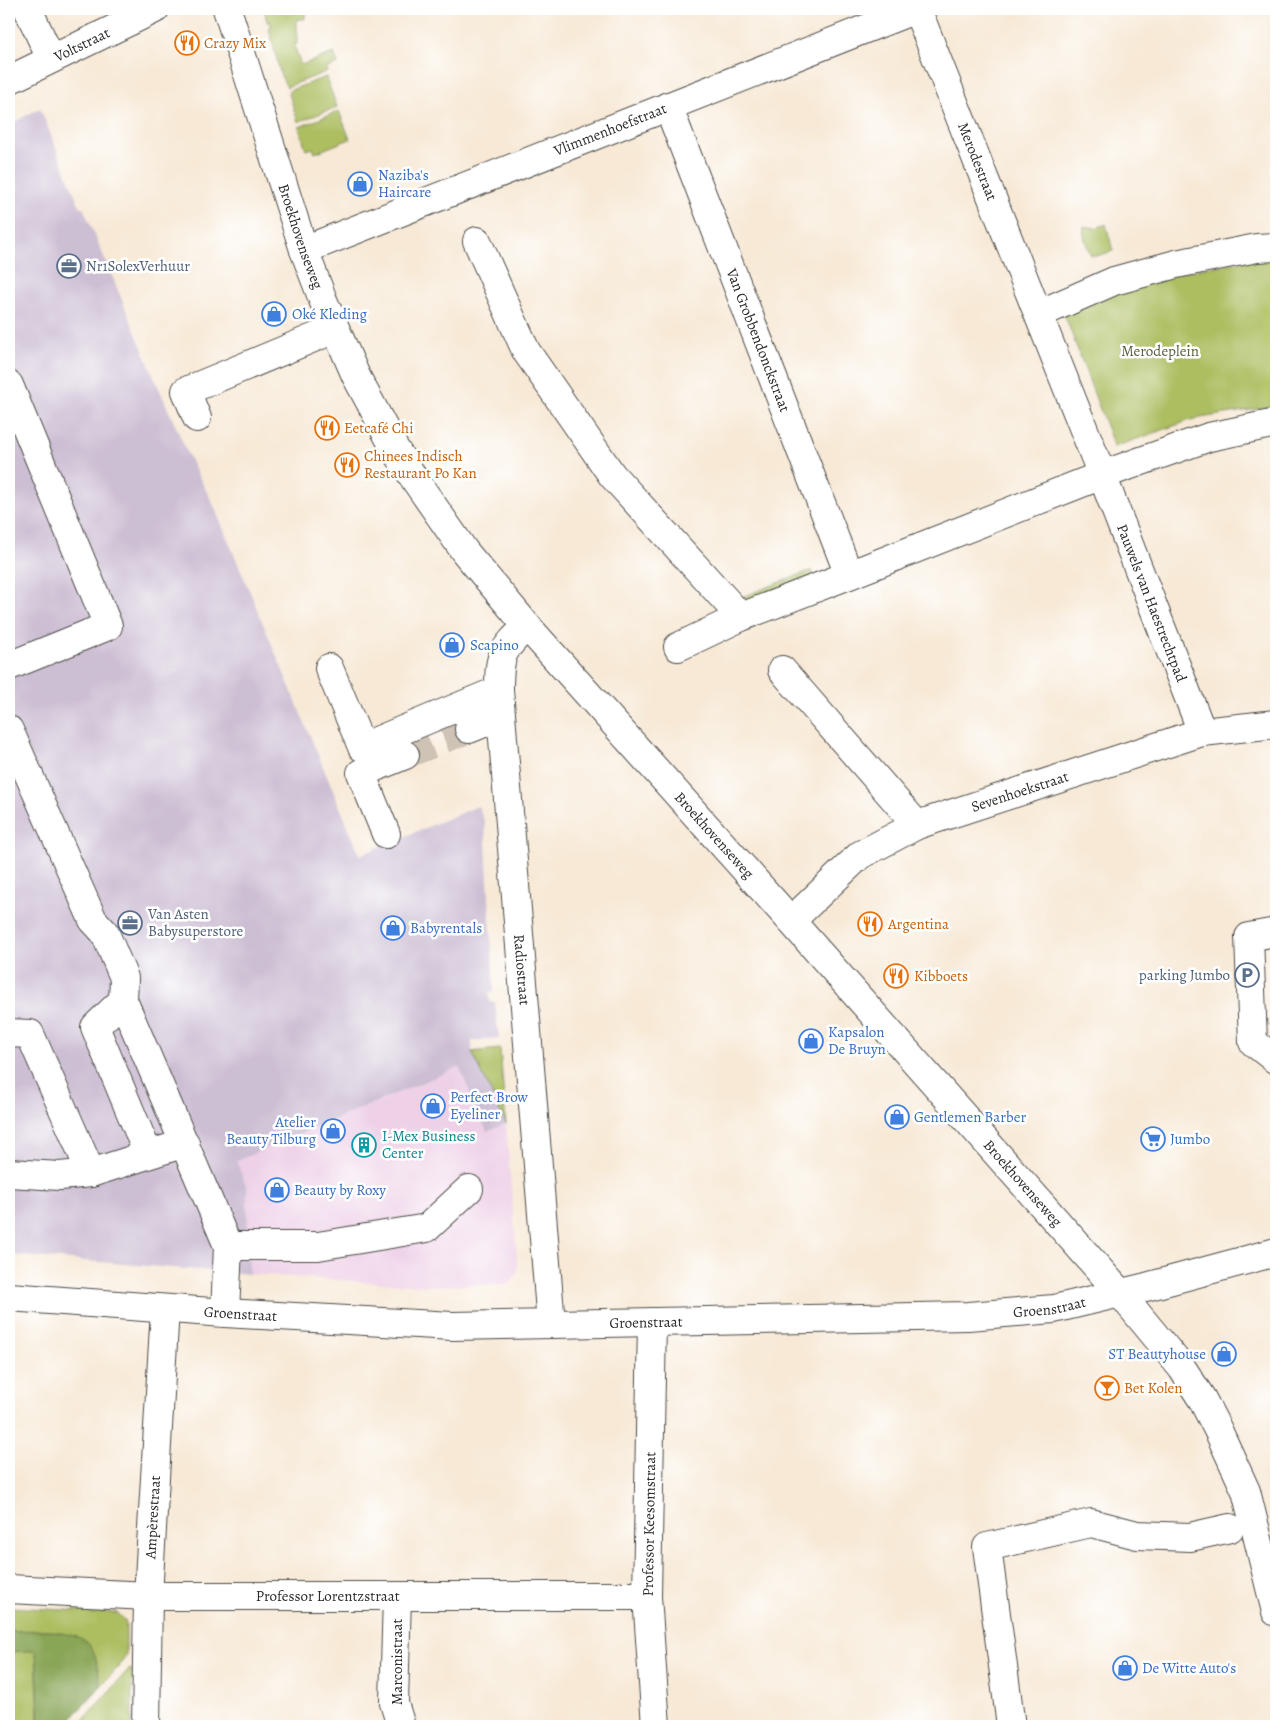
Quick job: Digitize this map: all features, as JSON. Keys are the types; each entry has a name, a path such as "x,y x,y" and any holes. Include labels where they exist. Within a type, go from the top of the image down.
{"street":[{"path":"28,9 51,59"},
{"name":"Voltstraat","path":"9,80 155,9"},
{"name":"Broekhovenseweg","path":"227,9 304,250 335,330 371,405 395,449 417,483 465,552 527,626 1120,1293 1182,1368 1202,1399 1230,1453 1246,1491 1276,1612"},
{"name":"Vlimmenhoefstraat","path":"304,250 916,9"},
{"name":"Merodestraat","path":"916,9 1039,314"},
{"name":"Van Grobbendonckstraat","path":"668,106 849,575"},
{"path":"477,241 526,351 612,475 741,617"},
{"path":"1102,475 1039,314 1114,281 1176,264 1257,248 1276,247"},
{"path":"197,418 186,391 335,330"},
{"path":"9,388 108,626 9,666"},
{"path":"678,647 741,617 1102,475 1209,437 1276,423"},
{"name":"Pauwels van Haestrechtpad","path":"1102,475 1202,732"},
{"name":"Radiostraat","path":"527,626 504,650 499,690 551,1324"},
{"path":"329,668 362,747 499,690"},
{"path":"782,670 916,825"},
{"path":"469,729 501,716"},
{"name":"Sevenhoekstraat","path":"791,921 860,854 916,825 1202,732 1276,724"},
{"path":"9,730 93,920 105,933 108,940 124,978 123,1000 228,1246 225,1313"},
{"path":"386,834 361,773 405,755"},
{"path":"1276,932 1249,937 1253,1042 1276,1060"},
{"path":"123,1000 95,1027 148,1154"},
{"path":"9,1033 30,1034 91,1173"},
{"path":"118,1083 153,1069"},
{"path":"9,1173 60,1176 91,1173 185,1143"},
{"path":"228,1246 318,1246 427,1228 469,1189"},
{"name":"Groenstraat","path":"9,1297 225,1313 443,1326 968,1316 1054,1309 1276,1252"},
{"name":"Ampèrestraat","path":"146,1726 148,1596 166,1308"},
{"name":"Professor Keesomstraat","path":"652,1322 647,1596 656,1726"},
{"path":"1012,1726 987,1547 1091,1523 1137,1535 1190,1537 1230,1528"},
{"name":"Professor Lorentzstraat","path":"9,1589 148,1596 647,1596"},
{"name":"Marconistraat","path":"397,1596 394,1703 401,1726"}],"shaded area":[{"path":"40,108 80,207 83,207 161,393 191,461 213,504 360,855 478,806 485,823 494,992 489,993 490,1002 495,1002 499,1038 472,1041 472,1051 499,1049 506,1124 487,1132 459,1067 236,1161 247,1188 249,1274 9,1255 9,125"},
{"path":"459,1067 487,1132 506,1124 518,1271 510,1284 425,1286 249,1274 247,1188 235,1161"}],"green space":[{"path":"264,9 305,9 305,19 297,19 297,44 294,45 301,65 334,53 338,64 327,68 328,71 287,87 281,76 269,29 271,28 270,21 267,22"},
{"path":"326,77 337,107 298,122 288,91"},
{"path":"339,111 350,139 315,153 313,148 306,150 299,127"},
{"path":"1106,224 1113,251 1097,256 1091,255 1085,241 1084,226 1096,228"},
{"name":"Merodeplein","path":"1276,255 1276,406 1194,419 1114,447 1062,308 1137,280"},
{"path":"812,570 816,581 751,606 739,598"},
{"path":"500,1049 506,1124 472,1052"},
{"path":"9,1607 118,1613 125,1620 126,1625 126,1655 121,1664 101,1686 94,1655 84,1640 48,1630 9,1631"},
{"path":"48,1630 74,1636 87,1642 94,1653 101,1686 69,1721 57,1722 57,1726 40,1726 36,1650 9,1652 9,1631"},
{"path":"36,1650 39,1726 9,1726 9,1652"},
{"path":"132,1669 132,1726 78,1726 128,1670"}],"tunnel":[{"path":"405,755 469,729"}],"place":[{"name":"Crazy Mix","path":"187,43"},
{"name":"Naziba's Haircare","path":"360,184"},
{"name":"Nr1SolexVerhuur","path":"69,266"},
{"name":"Oké Kleding","path":"274,314"},
{"name":"Eetcafé Chi","path":"327,428"},
{"name":"Chinees Indisch Restaurant Po Kan","path":"347,465"},
{"name":"Scapino","path":"452,645"},
{"name":"Van Asten Babysuperstore","path":"130,923"},
{"name":"Argentina","path":"870,924"},
{"name":"Babyrentals","path":"393,928"},
{"name":"parking Jumbo","path":"1247,975"},
{"name":"Kibboets","path":"896,976"},
{"name":"Kapsalon De Bruyn","path":"811,1041"},
{"name":"Perfect Brow Eyeliner","path":"433,1106"},
{"name":"Gentlemen Barber","path":"897,1117"},
{"name":"Atelier Beauty Tilburg","path":"333,1131"},
{"name":"Jumbo","path":"1153,1139"},
{"name":"I-Mex Business Center","path":"364,1145"},
{"name":"Beauty by Roxy","path":"277,1190"},
{"name":"ST Beautyhouse","path":"1224,1354"},
{"name":"Bet Kolen","path":"1107,1388"},
{"name":"De Witte Auto's","path":"1125,1668"}]}
